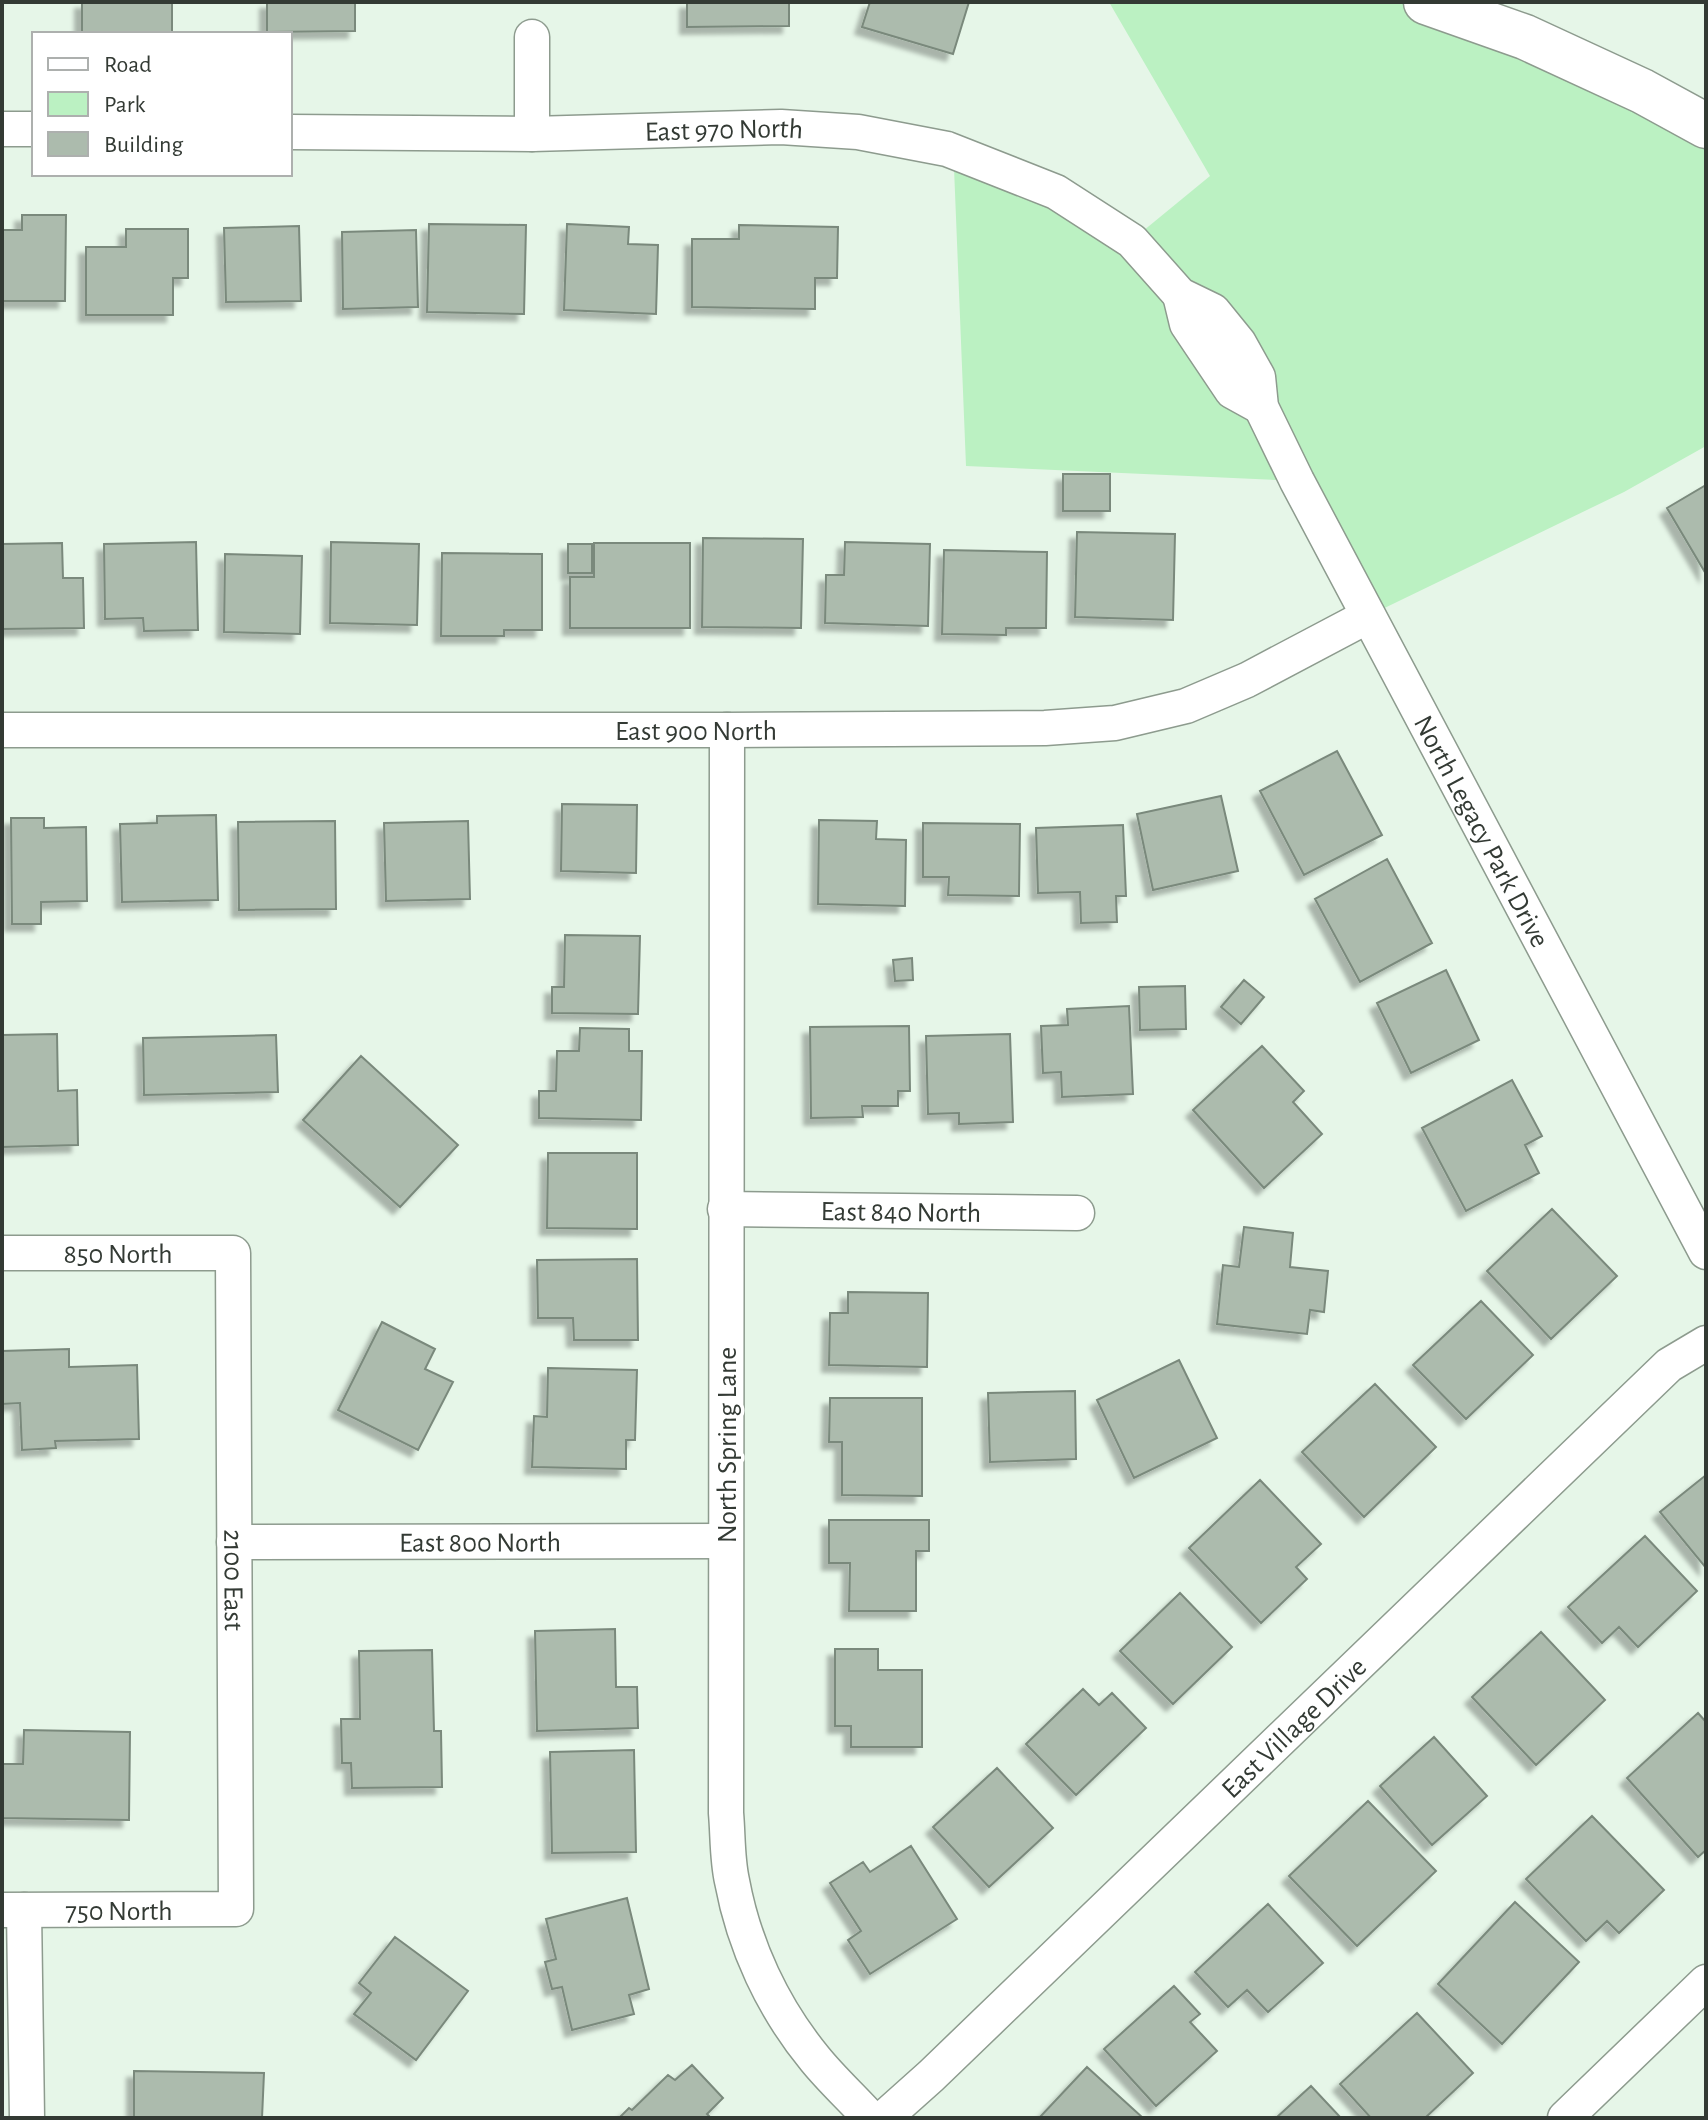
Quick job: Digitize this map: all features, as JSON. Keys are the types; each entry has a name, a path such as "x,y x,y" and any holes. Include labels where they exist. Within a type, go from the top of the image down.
{"street":[{"path":"1426,2 1525,37 1642,91 1706,126"},
{"path":"532,37 532,134"},
{"name":"East 970 North","path":"292,132 532,134 781,127 858,132 947,149 1056,192 1132,241"},
{"path":"2,129 32,129"},
{"name":"North Legacy Park Drive","path":"1132,241 1180,295 1187,324 1232,391 1261,407 1368,616 1706,1252"},
{"name":"East 900 North","path":"2,730 1045,728 1115,723 1186,706 1296,655 1368,616"},
{"name":"North Spring Lane","path":"727,730 725,1541 726,1813 731,1878 743,1929 761,1975 783,2014 815,2059 870,2118"},
{"name":"East 840 North","path":"725,1209 1077,1213"},
{"name":"850 North","path":"2,1253 233,1253"},
{"name":"2100 East","path":"233,1253 236,1909"},
{"name":"East Village Drive","path":"884,2118 1669,1365 1706,1343"},
{"name":"East 800 North","path":"234,1542 725,1541"},
{"name":"750 North","path":"13,1910 236,1909"},
{"path":"13,1910 27,2118"},
{"path":"1565,2118 1706,1982"}],"green space":[{"path":"1109,2 1426,2 1706,126 1706,446 1624,492 1368,616 1297,481 966,466 953,143 1132,240 1210,176"}],"building":[{"path":"82,2 172,2 172,32 82,32"},
{"path":"267,2 355,2 355,31 267,32"},
{"path":"687,2 789,2 789,26 687,27"},
{"path":"870,2 969,2 953,54 862,27"},
{"path":"22,215 66,215 65,301 2,301 2,230 22,230"},
{"path":"429,224 526,225 524,314 427,312"},
{"path":"567,224 629,227 628,244 658,245 656,314 564,310"},
{"path":"739,225 838,227 837,278 815,278 815,309 692,307 692,239 739,239"},
{"path":"299,226 301,301 226,302 224,228"},
{"path":"126,229 188,229 188,278 173,278 173,315 86,315 86,247 126,247"},
{"path":"416,230 418,307 343,309 342,232"},
{"path":"1063,474 1110,474 1110,511 1063,511"},
{"path":"1706,485 1706,574 1667,508"},
{"path":"1077,532 1175,534 1173,620 1075,617"},
{"path":"703,538 803,539 801,628 702,627"},
{"path":"196,542 198,630 144,631 143,618 105,619 104,544"},
{"path":"331,542 419,544 417,625 330,623"},
{"path":"845,542 930,544 928,626 825,623 826,575 844,575"},
{"path":"62,543 63,578 83,578 84,628 2,629 2,544"},
{"path":"594,543 690,543 690,628 570,628 570,577 594,577"},
{"path":"568,544 592,544 592,573 568,573"},
{"path":"944,550 1047,552 1046,628 1006,628 1006,635 942,634"},
{"path":"442,553 542,554 542,630 504,630 504,636 441,636"},
{"path":"225,554 302,556 300,634 224,632"},
{"path":"1337,751 1382,835 1304,875 1260,791"},
{"path":"1221,796 1238,871 1153,890 1137,814"},
{"path":"562,804 637,805 636,873 561,871"},
{"path":"216,815 218,900 122,902 120,824 157,823 157,816"},
{"path":"11,818 44,818 44,828 86,827 87,901 41,902 41,924 12,924"},
{"path":"819,820 877,821 876,839 906,840 905,906 818,904"},
{"path":"335,821 336,909 239,910 238,822"},
{"path":"468,821 470,899 386,901 384,823"},
{"path":"923,823 1020,824 1019,896 948,895 949,877 923,877"},
{"path":"1123,825 1126,896 1116,896 1117,922 1081,923 1080,892 1038,893 1036,828"},
{"path":"1387,859 1432,943 1360,982 1315,899"},
{"path":"565,935 640,936 638,1014 552,1013 552,987 564,987"},
{"path":"912,958 913,980 895,981 893,960"},
{"path":"1446,970 1479,1040 1411,1073 1377,1003"},
{"path":"1244,980 1264,997 1241,1024 1221,1007"},
{"path":"1185,986 1186,1029 1140,1030 1139,987"},
{"path":"1129,1006 1133,1094 1062,1097 1061,1072 1043,1073 1041,1026 1068,1025 1067,1009"},
{"path":"909,1026 910,1091 898,1091 898,1106 862,1106 863,1117 811,1118 810,1027"},
{"path":"580,1028 629,1029 629,1051 642,1051 641,1120 539,1118 539,1091 556,1091 557,1051 579,1051"},
{"path":"57,1034 58,1091 77,1090 78,1145 2,1147 2,1035"},
{"path":"1010,1034 1013,1122 959,1124 959,1113 928,1114 926,1036"},
{"path":"276,1035 278,1092 144,1095 143,1038"},
{"path":"1262,1046 1304,1091 1293,1102 1322,1134 1264,1188 1193,1110"},
{"path":"361,1056 458,1145 400,1207 303,1120"},
{"path":"1512,1080 1542,1136 1525,1145 1539,1173 1466,1211 1422,1128"},
{"path":"548,1153 637,1153 637,1229 547,1228"},
{"path":"1552,1209 1617,1276 1551,1339 1487,1271"},
{"path":"1244,1227 1293,1233 1290,1267 1328,1271 1324,1312 1310,1310 1307,1334 1217,1324 1223,1265 1239,1267"},
{"path":"637,1259 638,1340 574,1340 573,1318 538,1318 537,1260"},
{"path":"848,1292 928,1293 927,1367 829,1365 830,1313 848,1313"},
{"path":"1481,1301 1533,1355 1466,1419 1413,1365"},
{"path":"382,1322 435,1349 425,1369 453,1382 418,1450 338,1410"},
{"path":"69,1349 69,1367 137,1365 139,1439 55,1441 56,1448 22,1450 20,1403 2,1404 2,1351"},
{"path":"1179,1360 1217,1438 1134,1478 1097,1400"},
{"path":"548,1368 637,1370 635,1440 626,1440 626,1469 532,1467 534,1416 547,1417"},
{"path":"1375,1384 1436,1447 1364,1517 1302,1452"},
{"path":"1075,1391 1076,1459 990,1462 988,1393"},
{"path":"830,1398 922,1398 922,1496 842,1495 842,1442 829,1442"},
{"path":"1706,1475 1706,1568 1660,1512"},
{"path":"1260,1480 1321,1544 1296,1567 1307,1579 1261,1623 1189,1548"},
{"path":"829,1520 929,1520 929,1551 916,1551 916,1611 849,1611 850,1563 829,1563"},
{"path":"1645,1536 1697,1591 1638,1647 1619,1627 1602,1643 1568,1607"},
{"path":"1180,1593 1232,1647 1173,1704 1120,1651"},
{"path":"615,1629 616,1687 637,1687 638,1728 537,1731 535,1631"},
{"path":"1541,1632 1605,1700 1536,1765 1472,1697"},
{"path":"835,1649 878,1649 878,1670 922,1670 922,1747 851,1747 851,1726 835,1726"},
{"path":"432,1650 434,1731 441,1731 442,1787 352,1788 351,1763 342,1763 341,1719 360,1719 359,1651"},
{"path":"1083,1689 1099,1705 1112,1693 1146,1728 1076,1795 1026,1744"},
{"path":"1698,1713 1706,1722 1706,1850 1698,1857 1627,1778"},
{"path":"24,1730 130,1732 129,1820 2,1818 2,1764 23,1764"},
{"path":"1434,1737 1487,1796 1432,1845 1380,1786"},
{"path":"634,1750 636,1852 552,1853 550,1752"},
{"path":"997,1768 1053,1828 989,1887 933,1827"},
{"path":"1368,1801 1436,1871 1357,1946 1289,1876"},
{"path":"1592,1816 1664,1890 1619,1933 1607,1921 1586,1941 1526,1879"},
{"path":"911,1846 957,1919 870,1974 848,1940 861,1931 830,1883 863,1862 870,1872"},
{"path":"627,1898 649,1989 629,1995 634,2014 572,2030 562,1987 552,1989 545,1962 556,1959 546,1919"},
{"path":"1515,1902 1579,1962 1502,2044 1438,1984"},
{"path":"1268,1904 1323,1963 1268,2012 1247,1990 1228,2007 1195,1972"},
{"path":"395,1937 468,1991 416,2060 354,2014 371,1993 359,1983"},
{"path":"1174,1986 1200,2014 1190,2022 1217,2051 1156,2106 1104,2049"},
{"path":"1417,2013 1473,2073 1425,2118 1371,2118 1340,2084"},
{"path":"692,2065 723,2098 707,2114 711,2118 619,2118 629,2108 632,2110 668,2075 675,2080"},
{"path":"1087,2067 1143,2118 1039,2118"},
{"path":"134,2071 264,2073 262,2118 134,2118"},
{"path":"1311,2086 1341,2118 1276,2118"}]}
